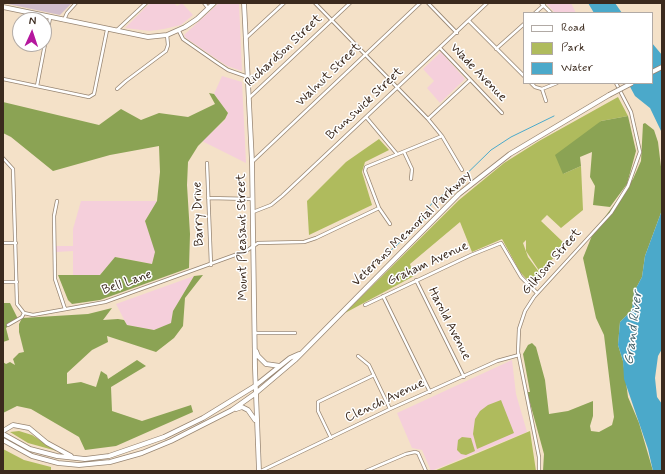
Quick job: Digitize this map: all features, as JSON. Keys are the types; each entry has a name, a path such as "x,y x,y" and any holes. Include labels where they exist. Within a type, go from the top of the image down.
{"main road":[{"path":"52,18 138,36 167,35 179,31 197,19 214,3"},
{"name":"Mount Pleasant Street","path":"244,3 252,162 255,386 260,471"},
{"path":"3,8 22,12"},
{"name":"Veterans Memorial Parkway","path":"3,440 32,456 58,463 79,465 110,462 142,453 171,441 232,410 256,393 295,360 299,354 459,194 510,154 630,84"},
{"path":"255,347 258,356 266,364 280,366"},
{"name":"Veterans Memorial Parkway","path":"3,432 20,444 42,453 75,458 109,456 164,437 204,418 255,386 290,358 299,354"},
{"path":"232,410 242,407 248,410 254,416 256,423"},
{"path":"3,432 13,425 29,428 53,447 75,458"}],"street":[{"path":"63,20 76,3"},
{"path":"115,32 146,3"},
{"path":"204,3 209,8"},
{"path":"246,38 284,3"},
{"path":"315,3 428,119 442,136 462,170"},
{"name":"Richardson Street","path":"249,98 350,3"},
{"name":"Walnut Street","path":"252,162 420,3"},
{"path":"428,3 457,33"},
{"name":"Brunswick Street","path":"252,212 271,205 282,196 366,116 457,33 487,3"},
{"path":"536,12 542,4 550,12"},
{"path":"469,21 496,50 523,75"},
{"path":"496,50 523,25"},
{"path":"3,79 89,97 94,94 107,30"},
{"path":"179,31 183,39 228,70 248,77"},
{"path":"117,89 166,51 168,45 167,35"},
{"name":"Wade Avenue","path":"440,48 502,113"},
{"path":"37,86 44,52"},
{"path":"428,119 470,80"},
{"path":"532,84 542,89 554,84"},
{"name":"Gilkison Street","path":"539,471 540,457 519,355 518,337 520,324 526,308 537,292 611,213 628,186 640,152 631,112 617,84"},
{"path":"542,89 546,101"},
{"path":"366,116 397,154"},
{"path":"390,224 379,208 366,171 368,165 442,136"},
{"path":"404,152 412,169 411,179"},
{"path":"3,158 13,169 17,304 24,313 22,317 8,326"},
{"name":"Barry Drive","path":"207,163 211,265"},
{"path":"208,198 252,199"},
{"path":"57,201 54,216 55,279 65,309"},
{"name":"Bell Lane","path":"24,313 33,315 105,302 211,265 246,251 258,243 304,242 379,208"},
{"path":"3,243 16,243"},
{"name":"Graham Avenue","path":"365,305 416,280 501,243 521,277 537,292"},
{"name":"Harold Avenue","path":"416,280 464,377"},
{"path":"3,282 17,282"},
{"path":"383,296 430,392"},
{"path":"255,333 295,333"},
{"name":"Clench Avenue","path":"260,471 390,409 498,361 519,355"},
{"path":"358,356 367,363 390,409"},
{"path":"330,438 318,411 318,402 374,375"},
{"path":"366,471 406,454 415,452 418,453 426,471"}],"shaded area":[{"path":"3,3 72,3 60,15 52,13 52,12"},
{"path":"150,3 174,3 177,6 182,3 193,15 181,25 164,29 150,31 125,28"},
{"path":"219,3 239,3 242,71 227,66 186,38 184,35"},
{"path":"546,3 571,3 576,12 554,12"},
{"path":"441,52 465,79 440,103 427,88 434,81 423,69"},
{"path":"222,76 242,82 246,163 202,141 225,120 228,113 214,94"},
{"path":"81,201 157,201 145,221 156,252 152,264 116,257 100,275 73,276 73,251 56,252 56,246 73,246 73,229"},
{"path":"194,276 173,311 172,323 154,330 127,325 116,304"},
{"path":"512,360 516,394 527,432 431,471 422,450 412,448 397,413"}],"green space":[{"path":"209,93 214,94 228,113 225,119 198,146 188,162 187,185 190,234 189,268 100,300 72,304 68,300 58,275 100,275 115,257 152,264 155,252 145,221 157,201 160,172 159,146 110,155 53,171 11,137 3,133 3,102 99,125 121,109 141,120 159,113 188,117 215,104"},
{"path":"618,97 628,116 601,121 563,174 581,166 583,210 561,228 547,215 541,221 564,243 564,247 540,272 526,251 526,240 523,243 528,257 542,276 533,286 520,272 502,239 472,252 460,222 410,264 414,276 345,313 459,200 504,163 539,141"},
{"path":"628,116 636,151 627,184 610,207 593,205 595,186 590,177 592,152 580,157 581,166 563,174 555,155 601,121"},
{"path":"645,123 654,130 658,142 662,175 662,210 645,256 642,277 634,292 632,310 620,322 618,345 623,361 628,397 639,423 653,471 543,471 544,454 527,392 530,392 523,354 528,345 532,343 536,347 545,380 549,414 568,411 593,401 593,416 590,426 591,431 599,432 612,425 614,417 604,335 596,318 583,258 593,233 633,179 641,161 643,124"},
{"path":"379,139 389,150 365,162 362,172 372,205 309,235 307,201 346,162"},
{"path":"203,275 185,298 183,326 174,338 156,352 107,336 108,342 92,350 67,373 67,384 81,382 96,387 101,371 107,375 108,379 137,360 146,366 111,387 112,411 142,421 191,405 193,412 116,446 85,450 79,437 31,409 17,406 3,413 3,362 6,364 10,362 15,365 13,359 19,353 24,352 19,332 19,324 22,318 88,314 112,308 103,320 124,320 127,325 154,330 171,323 173,311 194,276"},
{"path":"3,303 10,303 18,319 6,328 9,340 3,342"},
{"path":"501,400 514,433 477,449 473,434 475,419 480,411 488,405"},
{"path":"19,431 32,435 57,451 28,443 10,432"},
{"path":"530,431 536,471 434,471 478,453"},
{"path":"462,437 471,438 475,451 466,455 461,454 457,450 458,440"},
{"path":"3,449 24,460 51,467 51,471 3,471"}],"water":[{"path":"588,3 615,3 621,12 593,12"},
{"path":"653,44 662,55 662,133 650,108 635,96 629,84 653,84"},
{"name":"Grand River","path":"662,210 662,349 658,356 655,378 657,397 662,404 662,471 653,471 648,449 624,379 623,361 618,345 620,322 632,310 634,292 642,277 645,256"}],"waterway":[{"path":"383,257 420,225 428,208 435,200 449,191 491,150 511,137 554,116"}]}
